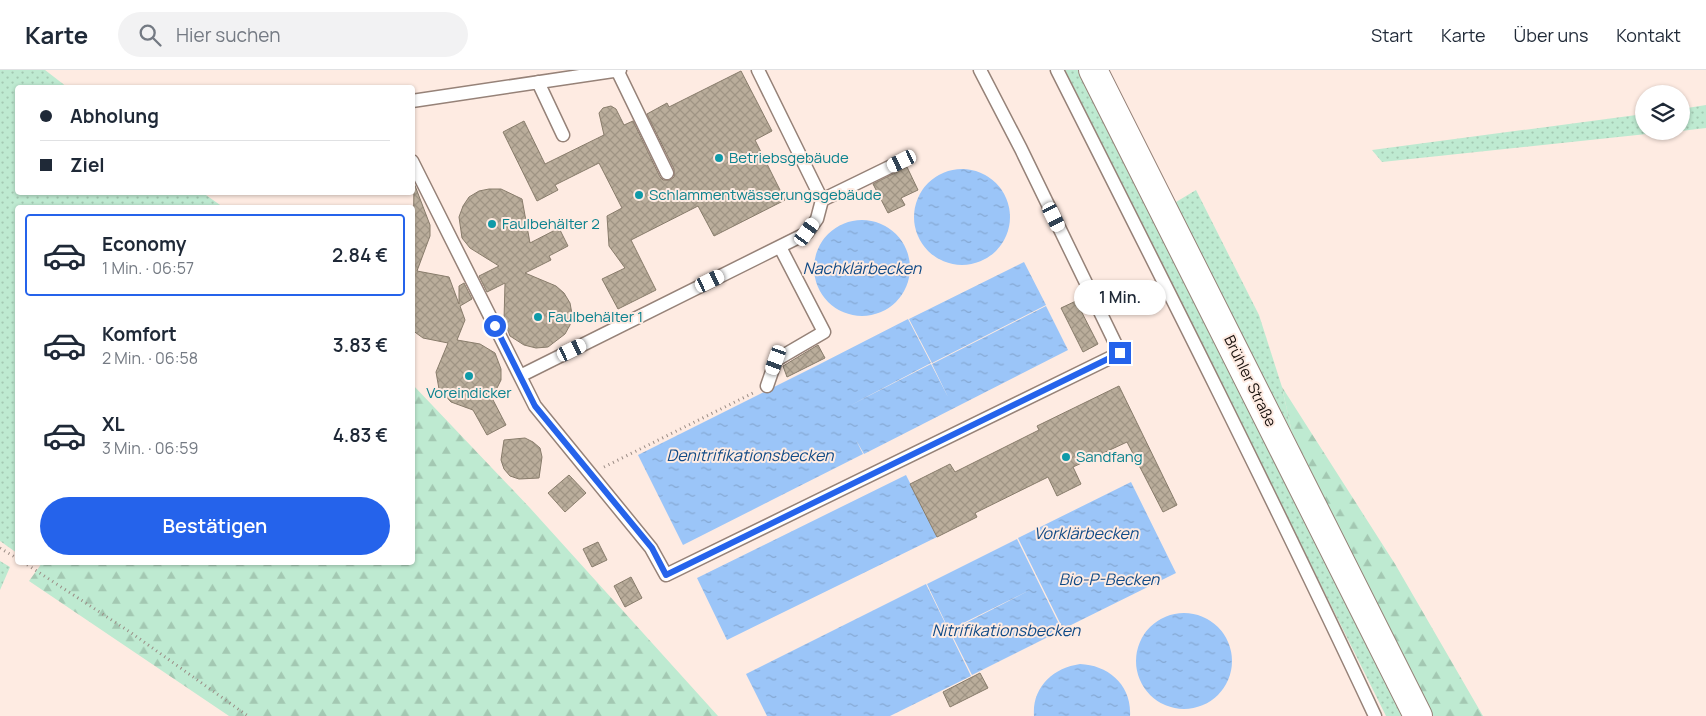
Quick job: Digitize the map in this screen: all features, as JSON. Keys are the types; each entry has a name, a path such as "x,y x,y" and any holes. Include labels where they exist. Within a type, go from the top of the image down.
{"street":[{"name":"Brühler Straße","path":"1093,70 1412,704"}],"lane":[{"path":"415,100 618,70 667,173"},
{"path":"520,376 807,232 817,219 822,200 758,70"},
{"path":"415,167 535,406 652,548 666,575 1120,353 1022,149 980,70"},
{"path":"1057,70 1206,364 1297,549 1374,716"},
{"path":"538,82 563,135"},
{"path":"822,200 902,161"},
{"path":"767,386 776,360 824,332 780,247"}],"path":[{"path":"591,474 767,386"},
{"path":"0,548 15,557"},
{"path":"28,565 130,632 248,716"}],"green space":[{"path":"0,70 45,70 64,85 15,85 15,195 206,195 220,205 15,205 15,552 0,541"},
{"path":"1065,70 1078,70 1408,716 1386,716"},
{"path":"1706,105 1706,128 1690,130 1690,108"},
{"path":"1635,115 1635,135 1382,162 1372,150"},
{"path":"1196,190 1259,315 1282,387 1292,433 1222,295 1171,205"},
{"path":"415,387 530,508 718,716 229,716 29,581 41,565 415,565"},
{"path":"1282,387 1395,564 1483,716 1431,716 1292,433"},
{"path":"0,561 10,567 0,590"}],"water":[{"name":"Nachklärbecken","path":"962,169 980,173 996,183 1006,199 1010,217 1006,235 996,251 980,261 962,265 944,261 928,251 918,235 914,217 918,199 928,183 944,173"},
{"name":"Nachklärbecken","path":"862,220 880,224 896,234 906,250 910,268 906,286 896,302 880,312 862,316 844,312 828,302 818,286 814,268 818,250 828,234 844,224"},
{"path":"1024,262 1046,305 932,363 909,319"},
{"name":"Denitrifikationsbecken","path":"1046,306 1068,350 864,454 856,440 863,454 683,545 638,455 908,319 931,363 849,406 931,364 948,397 932,364"},
{"path":"906,475 937,537 727,640 697,578"},
{"path":"1131,482 1176,573 1063,629 1018,538"},
{"name":"Nitrifikationsbecken","path":"1017,539 1062,630 972,675 950,631 1034,588 949,630 927,584"},
{"path":"926,584 971,676 890,716 767,716 746,674"},
{"path":"1184,613 1202,617 1218,627 1228,643 1232,661 1228,679 1218,695 1202,705 1184,709 1166,705 1150,695 1140,679 1136,661 1140,643 1150,627 1166,617"},
{"path":"1080,664 1100,668 1116,679 1127,695 1130,705 1130,716 1034,716 1037,696 1046,681 1061,670"}],"building":[{"path":"741,71 772,131 755,140 785,200 714,236 698,206 631,240 656,290 618,309 602,279 625,268 609,246 607,216 622,208 599,163 555,185 558,190 537,201 503,132 524,121 545,164 604,135 599,113 603,108 611,106 616,109 624,125 633,121 660,177 663,180 670,180 674,177 674,169 647,114 667,103 669,107"},
{"path":"907,167 918,190 901,198 905,205 888,213 873,184"},
{"path":"415,186 430,225 430,236 417,271 449,277 459,304 459,286 464,283 472,299 460,306 465,320 457,340 480,344 495,353 501,369 501,380 492,398 506,425 487,435 473,410 451,402 439,389 436,372 448,343 423,338 415,332"},
{"path":"501,189 522,199 530,243 559,228 568,246 549,256 551,260 525,273 556,286 564,293 570,303 572,314 570,325 565,334 548,347 536,348 524,345 510,336 504,320 505,283 487,292 479,276 499,266 470,248 462,238 459,217 463,206 469,197 479,191"},
{"path":"1076,301 1098,344 1083,352 1061,308"},
{"path":"818,345 825,358 787,377 783,366"},
{"path":"1119,386 1177,505 1163,512 1127,442 1073,467 1081,484 1057,496 1048,477 975,513 977,517 937,537 910,484 950,464 955,472 1039,430 1037,426"},
{"path":"525,438 540,448 542,457 539,478 519,479 510,476 504,469 501,460 504,440"},
{"path":"569,475 586,493 565,512 548,493"},
{"path":"598,542 607,560 592,567 583,549"},
{"path":"631,577 642,598 625,607 614,586"},
{"path":"980,673 988,688 950,707 943,692"}],"place":[{"name":"Betriebsgebäude","path":"719,158"},
{"name":"Schlammentwässerungsgebäude","path":"639,195"},
{"name":"Faulbehälter 2","path":"492,224"},
{"name":"Faulbehälter 1","path":"538,317"},
{"name":"Voreindicker","path":"469,376"},
{"name":"Sandfang","path":"1066,457"}],"route":[{"path":"495,326 535,406 652,548 666,575 1120,353"}],"water label":[{"name":"Vorklärbecken","path":"1086,533"},
{"name":"Bio-P-Becken","path":"1109,579"}]}
